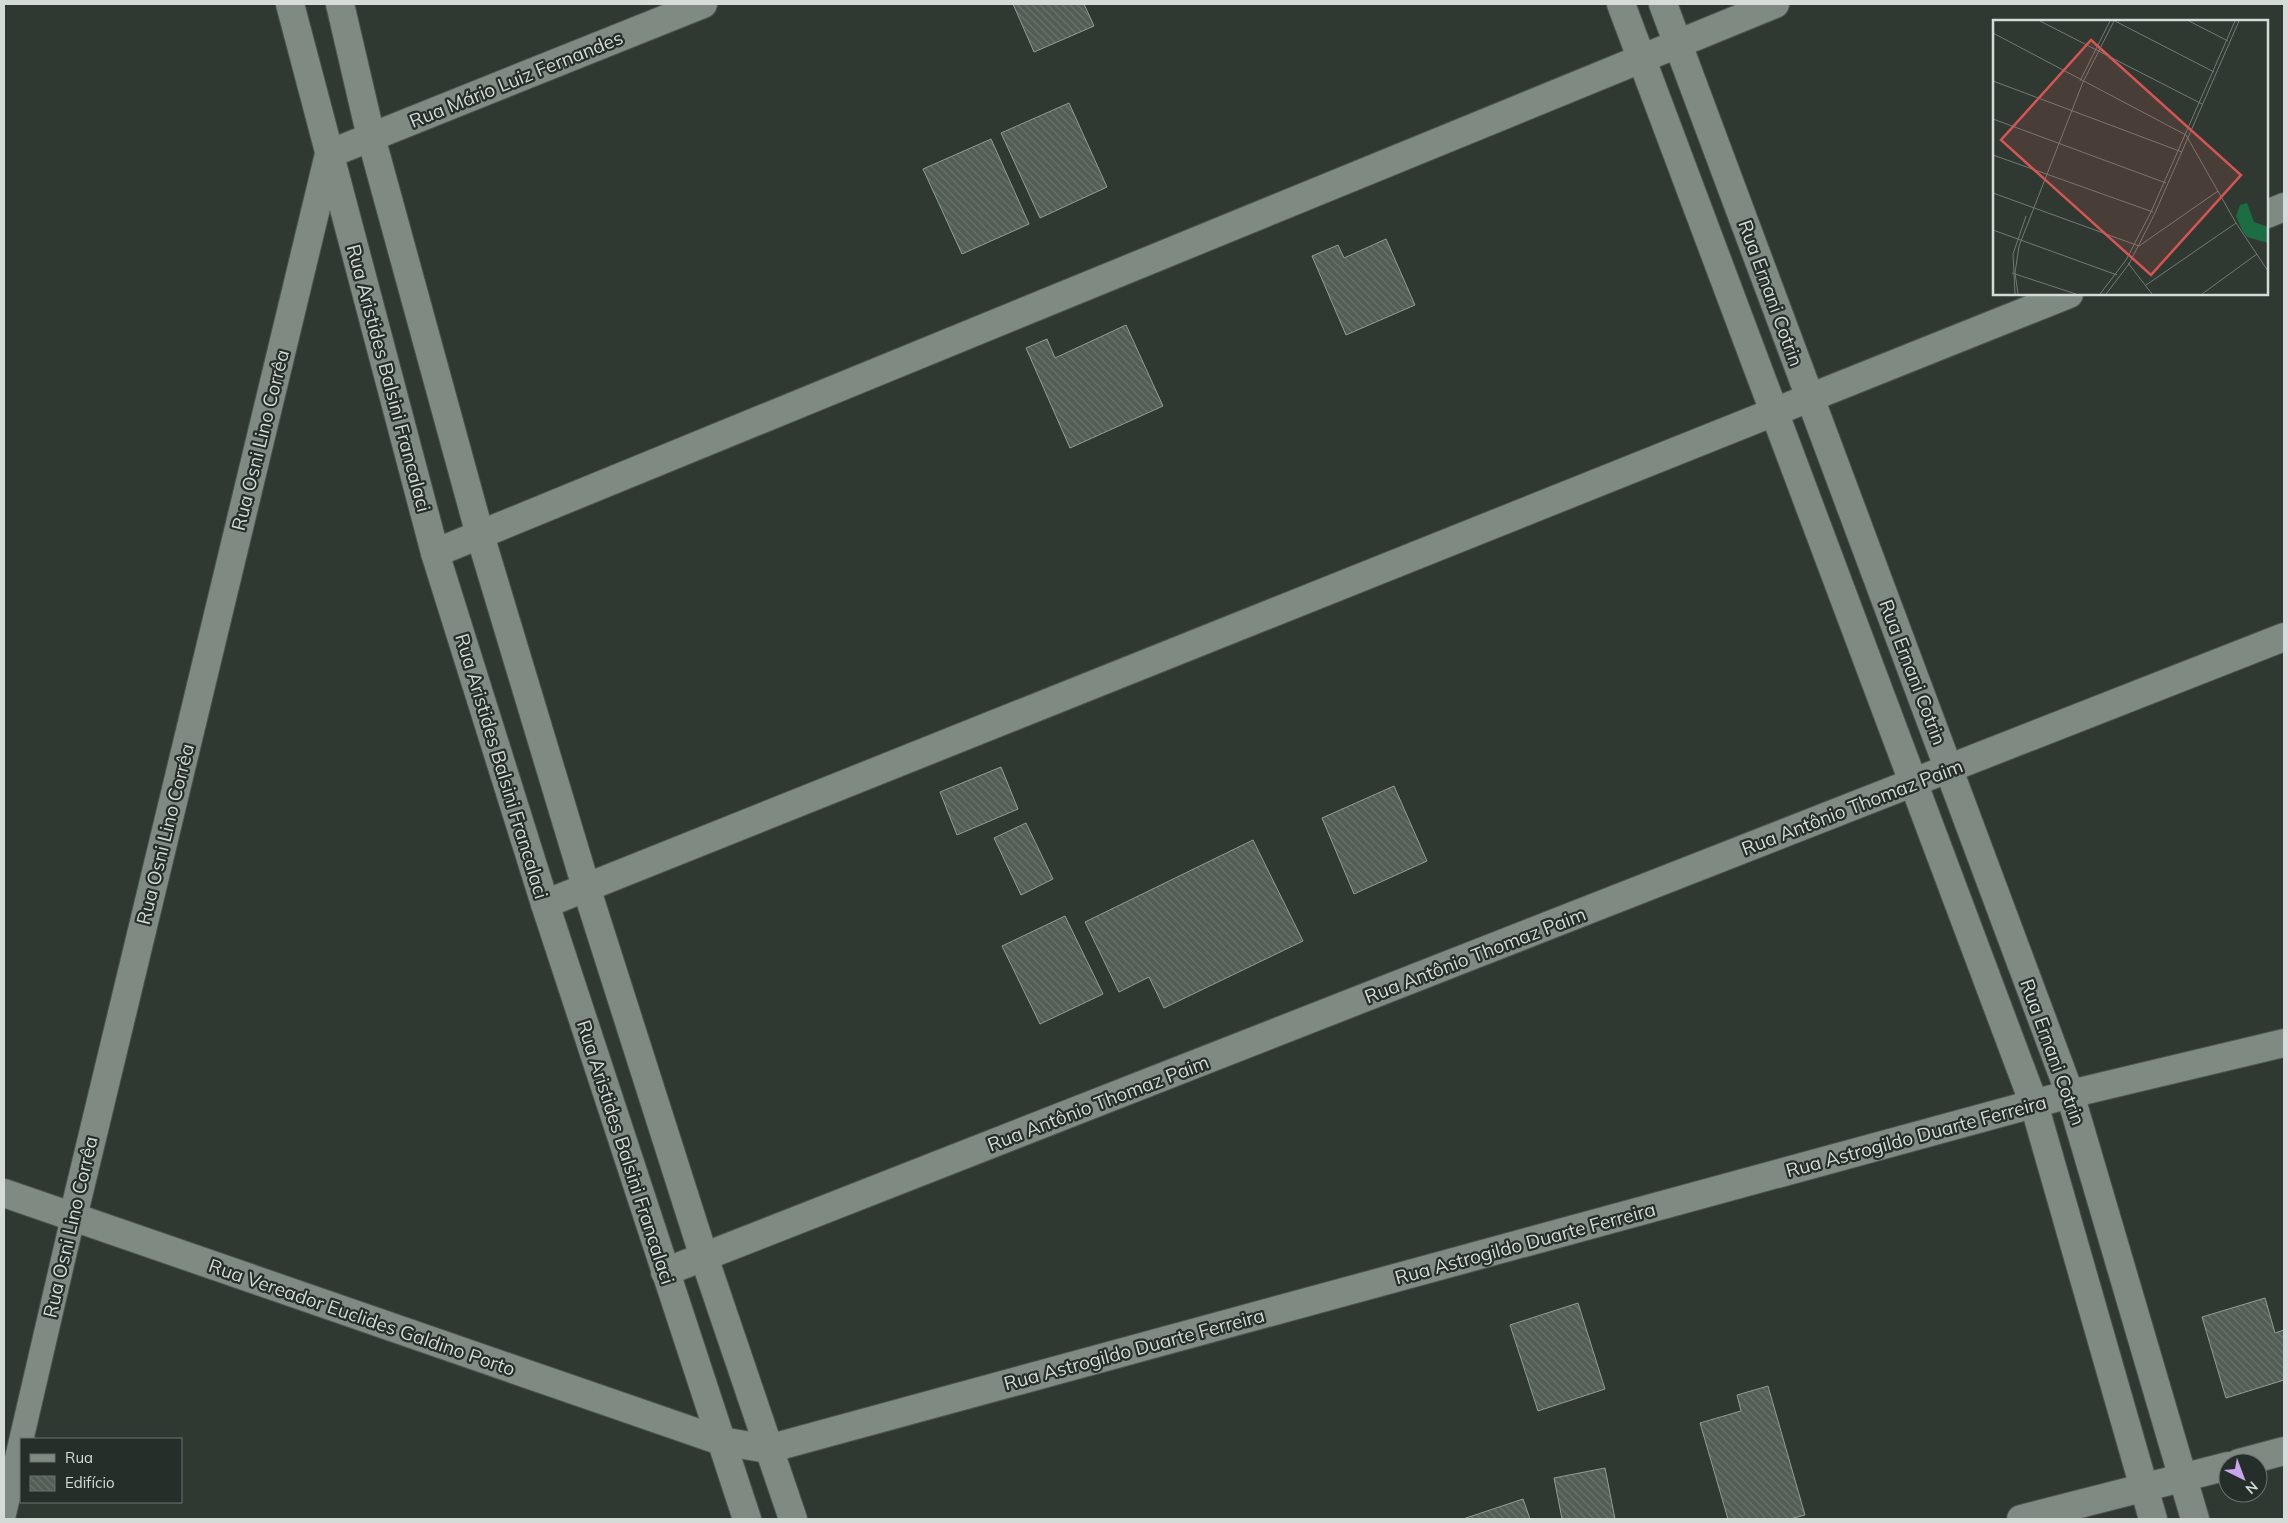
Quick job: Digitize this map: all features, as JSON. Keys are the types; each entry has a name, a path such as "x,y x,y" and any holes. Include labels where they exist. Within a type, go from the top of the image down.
{"street":[{"name":"Rua Aristides Balsini Francalaci","path":"290,4 436,553 545,904 747,1519"},
{"path":"340,4 371,137 480,535 586,887 704,1257 793,1519"},
{"name":"Rua Mário Luiz Fernandes","path":"329,154 703,4"},
{"name":"Rua Ernani Cotrin","path":"1621,4 2034,1104 2153,1519"},
{"name":"Rua Ernani Cotrin","path":"1663,4 2070,1094 2195,1519"},
{"path":"436,553 1775,4"},
{"name":"Rua Osni Lino Corrêa","path":"72,1217 329,154"},
{"path":"2268,214 2284,208"},
{"path":"545,904 2065,295"},
{"name":"Rua Antônio Thomaz Paim","path":"665,1272 2284,637"},
{"name":"Rua Astrogildo Duarte Ferreira","path":"768,1448 2070,1094 2284,1043"},
{"name":"Rua Vereador Euclides Galdino Porto","path":"4,1193 721,1441 768,1448"},
{"path":"2268,1455 2284,1451"},
{"path":"2021,1519 2218,1468"}],"lane":[{"name":"Rua Osni Lino Corrêa","path":"21,1438 72,1217"},
{"name":"Rua Osni Lino Corrêa","path":"4,1514 20,1444"}],"building":[{"path":"1013,4 1084,4 1094,26 1034,52"},
{"path":"1069,103 1107,187 1040,218 1001,133"},
{"path":"991,139 1029,224 962,254 923,169"},
{"path":"1386,239 1415,305 1346,335 1312,256 1338,245 1344,258"},
{"path":"1126,325 1163,406 1070,448 1026,348 1047,339 1055,358"},
{"path":"1001,767 1018,809 957,835 940,792"},
{"path":"1394,786 1427,861 1354,894 1322,818"},
{"path":"1026,823 1053,879 1021,895 994,838"},
{"path":"1253,840 1303,941 1164,1008 1149,977 1119,992 1085,922"},
{"path":"1065,916 1103,994 1040,1024 1002,946"},
{"path":"2265,1298 2275,1333 2284,1330 2284,1380 2226,1398 2202,1317"},
{"path":"1578,1303 1605,1389 1538,1411 1510,1325"},
{"path":"1768,1386 1805,1515 1790,1519 1728,1519 1700,1423 1741,1411 1737,1395"},
{"path":"1605,1468 1615,1519 1562,1519 1554,1478"},
{"path":"1523,1499 1530,1519 1463,1519"}]}
